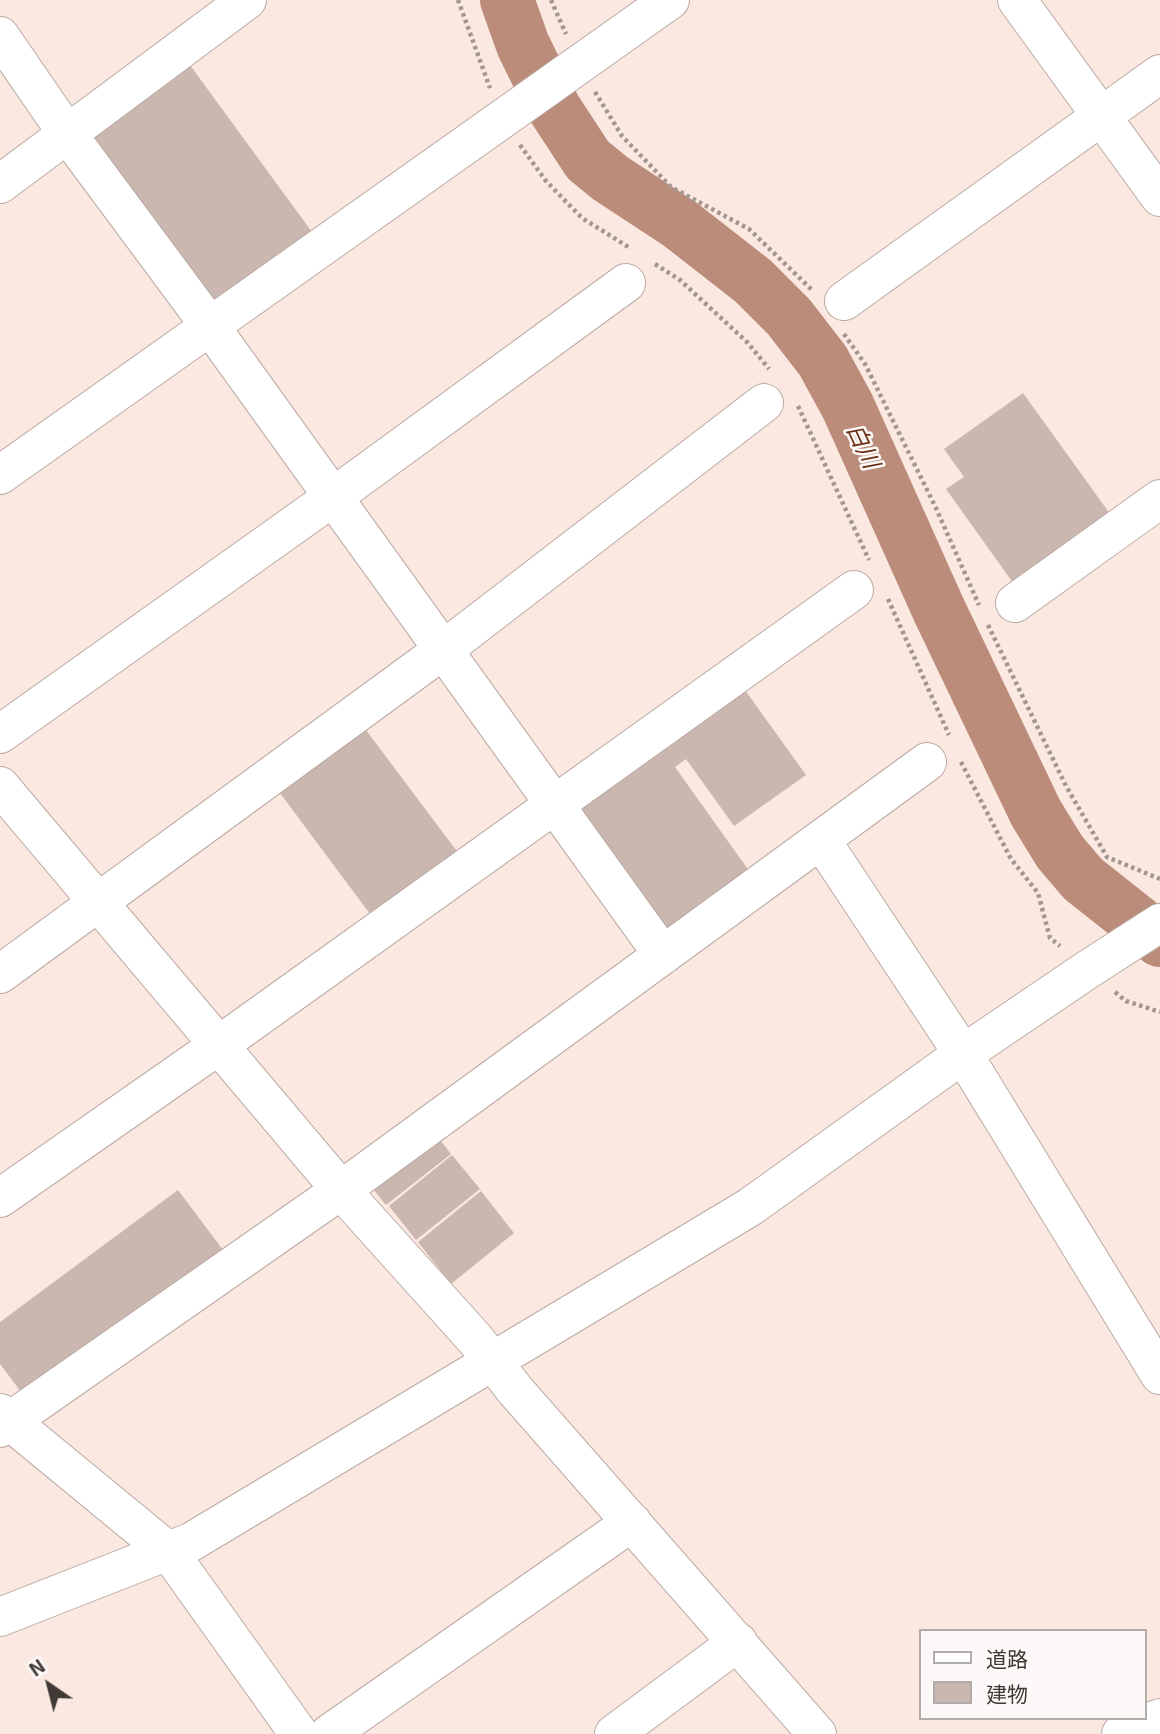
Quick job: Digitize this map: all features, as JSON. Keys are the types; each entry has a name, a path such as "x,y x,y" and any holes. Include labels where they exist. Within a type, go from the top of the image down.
{"street":[{"path":"0,184 66,132 247,0"},
{"path":"0,475 670,0"},
{"path":"1017,0 1160,197"},
{"path":"0,36 66,132 210,326 663,955"},
{"path":"835,311 1160,74"},
{"path":"0,734 333,497 637,265"},
{"path":"0,974 443,650 778,393"},
{"path":"1014,603 1160,499"},
{"path":"0,1198 554,805 872,586"},
{"path":"299,1734 169,1552 3,1420 341,1190 821,840 947,755"},
{"path":"0,786 341,1190 475,1339 491,1362 817,1734"},
{"path":"821,840 963,1054 1160,1375"},
{"path":"0,1617 191,1542 750,1207 963,1054 1160,923"},
{"path":"329,1734 632,1522"},
{"path":"614,1734 738,1642"},
{"path":"1121,1734 1160,1718"}],"path":[{"path":"458,0 469,35 546,181 582,218 637,265 680,280 748,343 778,393 872,586 947,755 1011,859 1038,893 1050,938 1091,967 1126,1001 1160,1012"},
{"path":"575,68 622,136 671,187 750,229 835,311 871,376 935,506 1012,678 1066,786 1107,857 1160,879"}],"building":[{"path":"187,61 312,232 212,305 87,133"},
{"path":"1023,393 1113,518 1016,587 946,489 964,477 944,449"},
{"path":"737,679 806,775 734,826 686,759 675,767 752,875 661,940 564,803"},
{"path":"357,718 459,854 373,918 271,781"},
{"path":"434,1132 451,1154 386,1205 369,1184"},
{"path":"452,1155 480,1189 416,1240 389,1206"},
{"path":"178,1190 223,1250 24,1396 0,1364 0,1322"},
{"path":"481,1191 514,1233 451,1284 418,1242"}],"waterway":[{"name":"白川","path":"507,0 523,45 554,108 588,160 610,178 680,224 753,281 789,317 823,361 848,407 938,608 1036,813 1060,852 1083,879 1160,940"}]}
